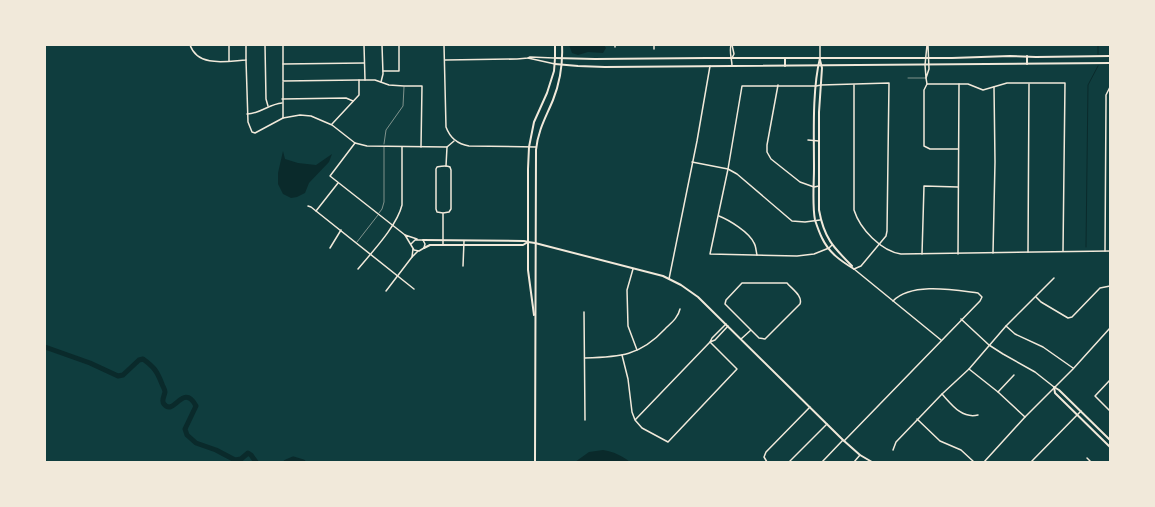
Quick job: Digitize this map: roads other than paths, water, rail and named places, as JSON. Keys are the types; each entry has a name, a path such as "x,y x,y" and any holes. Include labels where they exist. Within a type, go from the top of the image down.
{"main road":[{"path":"535,320 528,270 529,147 534,122 547,93 555,64 555,45"},
{"path":"535,462 536,147 541,126 557,88 562,65 562,45"},
{"path":"1027,56 1028,64"},
{"path":"555,58 927,58 1110,56"},
{"path":"1052,57 1052,64"},
{"path":"1088,57 1088,64"},
{"path":"784,58 784,66"},
{"path":"820,58 816,86 814,141 816,221 821,236 829,248 839,260 854,269"},
{"path":"820,58 820,220 826,236 832,245 854,269"},
{"path":"555,64 605,67 1110,63"},
{"path":"423,240 524,240 669,278 694,294 844,441 860,456 872,462"},
{"path":"424,248 430,245 523,245 528,242"},
{"path":"1054,388 1059,390 1110,440"},
{"path":"1054,388 1055,393 1110,446"}],"street":[{"path":"190,45 198,57 204,60 214,62 246,60"},
{"path":"229,45 229,61"},
{"path":"246,45 247,114 252,132 255,133 283,118 300,115 311,116 332,125 355,143 367,146 447,148"},
{"path":"265,45 266,99 268,106"},
{"path":"283,45 283,118"},
{"path":"364,45 365,80"},
{"path":"381,82 383,71 382,45"},
{"path":"383,71 400,71 399,45"},
{"path":"444,45 446,127 454,141 469,146 536,147"},
{"path":"732,45 734,54 732,58 732,66"},
{"path":"820,45 820,58"},
{"path":"926,78 929,65 927,58 927,45"},
{"path":"445,60 530,57 555,58"},
{"path":"528,58 555,64"},
{"path":"927,58 925,65 927,84 924,90 924,146 930,149 958,149"},
{"path":"283,64 364,62"},
{"path":"669,278 710,66"},
{"path":"332,125 359,94 359,80"},
{"path":"283,81 365,80 381,82 389,85 422,86 421,147"},
{"path":"832,245 829,248 814,254 797,256 710,254 728,169 742,86 816,86 890,83 888,227 886,236 861,266 854,269 941,340"},
{"path":"927,84 968,84 983,90 1008,83 1065,83 1063,252"},
{"path":"958,254 959,84"},
{"path":"1028,252 1029,84"},
{"path":"778,85 767,152 771,160 800,182 814,187 819,186"},
{"path":"854,85 854,210 859,223 879,244 894,253 922,254 1110,251"},
{"path":"1106,251 1106,95 1110,87"},
{"path":"993,253 994,88"},
{"path":"282,99 346,98 353,101"},
{"path":"247,114 253,114 268,106 276,103 282,103"},
{"path":"808,140 819,141"},
{"path":"446,166 447,148 454,141"},
{"path":"355,143 330,176 392,226 405,235 423,240 425,244 424,248 418,251 386,291"},
{"path":"358,269 392,226 400,213 402,205 402,147"},
{"path":"692,162 728,169 737,174 792,221 805,222 820,220"},
{"path":"446,166 450,167 451,170 451,209 449,212 444,213 437,212 436,210 436,169 438,167 446,166"},
{"path":"316,211 338,183"},
{"path":"922,254 924,186 958,187"},
{"path":"308,206 371,253 414,289"},
{"path":"443,245 444,213"},
{"path":"719,216 730,221 750,237 755,246 757,255"},
{"path":"330,248 341,230"},
{"path":"405,235 412,244 412,258"},
{"path":"412,244 414,240 417,239"},
{"path":"463,266 464,241"},
{"path":"413,249 418,251"},
{"path":"633,268 627,290 628,326 637,350"},
{"path":"893,450 896,442 917,419 969,369 1006,326 1054,278"},
{"path":"742,283 786,283 800,297 800,304 765,339 759,338 751,330 725,304 726,300 742,283"},
{"path":"1036,297 1041,302 1068,318 1072,317 1100,288 1110,286"},
{"path":"822,462 980,301 982,297 978,293 958,290 916,290 903,293 893,301"},
{"path":"585,358 622,355 644,348 657,338 677,317 680,310"},
{"path":"584,312 585,420"},
{"path":"961,319 989,345 1035,372 1054,388"},
{"path":"635,420 726,324"},
{"path":"710,342 715,340 728,326"},
{"path":"1006,326 1015,334 1043,346 1073,369"},
{"path":"984,462 1110,328"},
{"path":"741,339 751,330"},
{"path":"622,355 628,379 632,412 635,420 642,428 668,442 737,370 710,342"},
{"path":"969,369 998,392 1025,417"},
{"path":"998,392 1014,375"},
{"path":"1110,380 1095,396 1110,411"},
{"path":"942,394 958,411 971,416 978,415"},
{"path":"767,462 764,457 766,452 810,407"},
{"path":"1031,462 1081,411"},
{"path":"917,419 940,441 961,450 974,462"},
{"path":"789,462 827,424"},
{"path":"854,462 860,456"},
{"path":"1087,458 1091,462"}],"lane":[{"path":"908,78 926,78"},
{"path":"357,243 382,209 384,202 384,138 386,130 403,106 404,86"}],"water":[{"path":"569,45 604,45 606,48 603,53 588,52 578,55 572,53"},
{"path":"283,151 285,159 298,163 316,165 332,154 329,162 309,183 305,193 291,198 283,194 278,184 278,173"},
{"path":"603,450 624,457 630,462 575,462 589,452"}],"waterway":[{"path":"1098,45 1098,54"},
{"path":"1086,247 1088,85 1098,66"},
{"path":"45,347 90,363 118,376 123,375 139,360 143,359 153,367 158,376 165,391 163,400 164,404 168,407 187,397 196,406 185,429 187,435 196,443 216,450 235,460 241,459 248,453 256,462"},
{"path":"286,462 293,459 303,462"}]}
